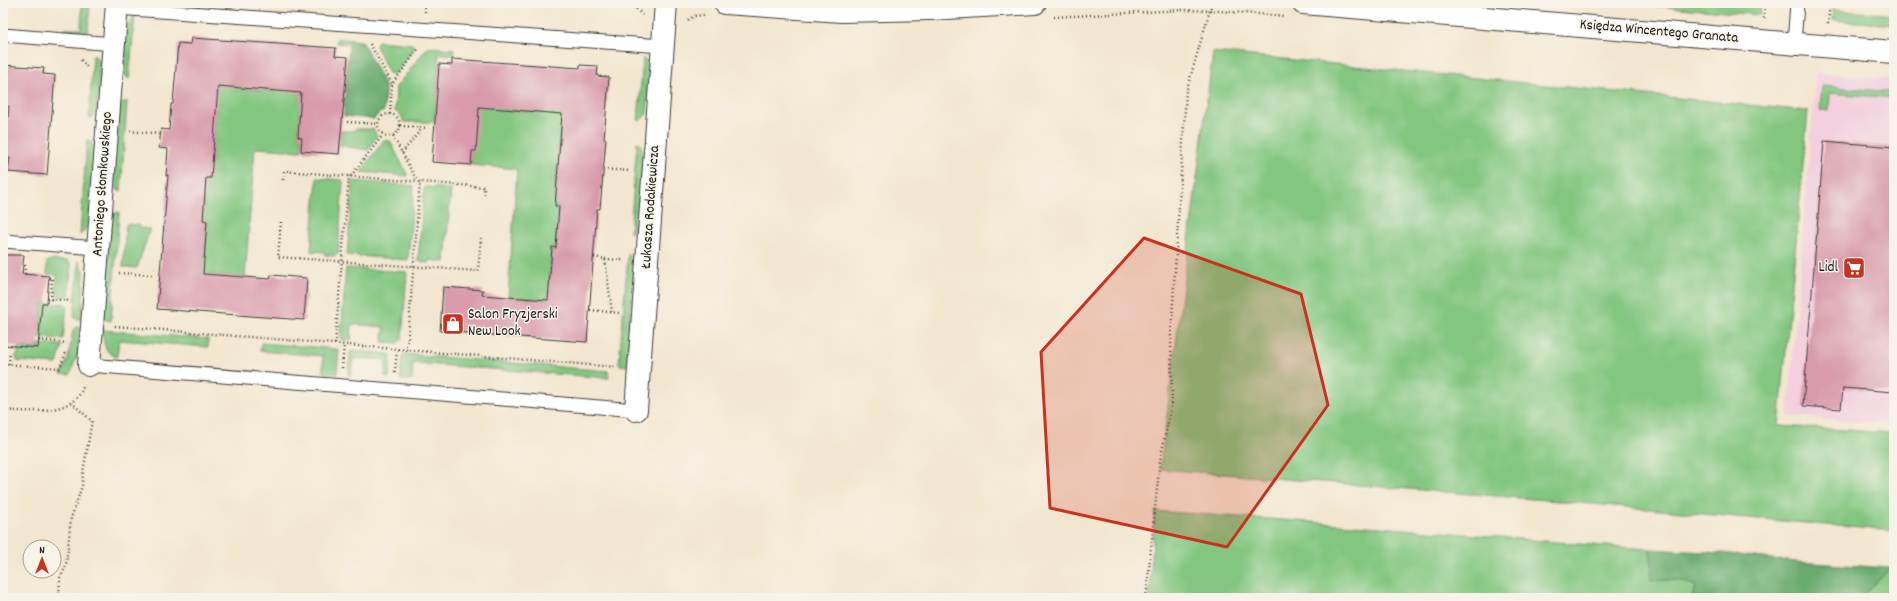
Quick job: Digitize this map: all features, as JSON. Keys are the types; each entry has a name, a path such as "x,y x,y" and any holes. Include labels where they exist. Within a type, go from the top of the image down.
{"street":[{"name":"Łukasza Rodakiewicza","path":"636,410 666,3"},
{"path":"725,3 842,11 929,10 1035,3"},
{"name":"Księdza Wincentego Granata","path":"1303,3 1423,13 1458,9 1794,44 1894,52"},
{"name":"Antoniego Słomkowskiego","path":"89,365 117,5"}],"lane":[{"path":"1794,44 1797,3"},
{"path":"117,5 662,46"},
{"path":"3,35 114,44"},
{"path":"3,241 98,248"},
{"path":"89,365 636,410"}],"path":[{"path":"578,3 636,8 644,18"},
{"path":"1146,598 1160,460 1172,403 1171,335 1186,92 1212,3"},
{"path":"1764,18 1765,3"},
{"path":"1828,24 1830,3"},
{"path":"366,37 392,84 390,114"},
{"path":"392,84 424,41"},
{"path":"76,55 89,68 88,76"},
{"path":"390,114 398,118 400,126 398,132 392,136 382,135 377,124 381,117 390,114"},
{"path":"347,122 377,124"},
{"path":"400,126 428,128"},
{"path":"402,154 422,128"},
{"path":"129,131 160,134"},
{"path":"335,344 350,176 382,135"},
{"path":"392,136 418,182 407,350"},
{"path":"603,169 630,171 630,165"},
{"path":"283,180 284,171 350,176 484,187 484,196"},
{"path":"281,222 278,257 478,271 481,238"},
{"path":"622,268 623,254"},
{"path":"594,257 623,260"},
{"path":"605,259 612,312"},
{"path":"25,274 26,265"},
{"path":"118,273 153,275"},
{"path":"49,278 52,278 51,300 72,301"},
{"path":"71,308 72,293"},
{"path":"618,320 619,305"},
{"path":"590,310 619,313"},
{"path":"114,326 615,367 616,359"},
{"path":"3,364 60,368 68,336"},
{"path":"39,340 67,343"},
{"path":"341,386 344,345"},
{"path":"395,378 397,349"},
{"path":"9,364 10,352"},
{"path":"3,410 29,412 53,409 72,403 82,392 89,365"},
{"path":"59,598 60,578 66,566 71,518 82,486 92,420 72,403"}],"highlighted area":[{"path":"1144,238 1301,294 1328,405 1227,547 1050,508 1041,352"}],"shaded area":[{"name":"Lidl","path":"1816,73 1894,79 1894,424 1788,416"}],"green space":[{"path":"82,3 90,3 88,32 64,31 63,29 81,29"},
{"path":"1621,3 1761,3 1760,15"},
{"path":"1833,10 1894,15 1894,25 1832,20"},
{"path":"135,15 129,79 122,73 124,42 127,27"},
{"path":"337,38 362,41 385,86 384,111 379,113 374,119 344,116 349,44 336,43"},
{"path":"378,41 412,44 414,48 395,74 389,73 376,46"},
{"path":"428,47 454,49 453,55 439,54 435,122 404,122 401,115 395,111 396,87"},
{"path":"1213,52 1808,111 1779,426 1894,433 1894,531 1558,501 1160,469"},
{"path":"93,54 101,64 97,110 93,117 89,118"},
{"path":"643,58 649,63 650,67 647,114 640,121 638,121"},
{"path":"213,80 246,89 274,91 306,88 300,113 298,137 302,138 301,151 255,148 245,277 199,274 205,255 207,221 203,220 206,178 211,178 216,110"},
{"path":"1822,86 1894,92 1894,98 1830,93 1829,111 1820,110"},
{"path":"127,101 121,191 117,190 114,177 120,106 121,103"},
{"path":"475,102 507,110 535,112 567,109 560,135 555,206 559,206 556,248 552,248 549,283 552,300 508,297 517,169 471,165"},
{"path":"355,129 373,129 377,136 368,150 341,146 342,131 355,131"},
{"path":"87,139 93,144 94,152 89,219 86,229 80,235"},
{"path":"383,141 390,141 408,176 361,172"},
{"path":"637,142 640,143 643,151 638,227 630,233"},
{"path":"317,178 342,180 343,182 338,254 335,256 325,255 325,252 311,251"},
{"path":"353,181 414,186 408,260 347,255"},
{"path":"426,187 451,189 445,262 429,260 428,263 418,261 424,189"},
{"path":"119,212 111,321 104,320 110,229 112,218 115,213"},
{"path":"126,224 139,225 140,228 150,229 137,268 123,267"},
{"path":"628,254 633,259 635,265 627,366 620,365 619,363"},
{"path":"51,260 68,261 71,264 69,295 66,297 58,296 56,294 57,275 47,274 47,262"},
{"path":"79,261 84,271 82,319 76,319 74,316"},
{"path":"346,268 407,272 402,339 397,343 383,342 384,327 352,324 351,340 342,340"},
{"path":"42,303 65,304 67,306 63,339 40,338"},
{"path":"76,327 81,327 78,352 70,375 61,374 68,359 73,331"},
{"path":"103,330 208,339 208,347 119,340 117,357 109,353 107,350 103,339"},
{"path":"261,343 337,349 339,351 337,374 326,373 323,371 323,356 260,351"},
{"path":"39,344 62,345 57,364 17,361 16,355 18,355 18,347 39,349"},
{"path":"351,351 389,354 391,356 389,378 385,377 386,360 353,358 351,375 348,375"},
{"path":"404,354 608,371 609,378 413,363 412,380 400,380 402,357"},
{"path":"1155,511 1370,526 1650,549 1652,565 1651,580 1678,580 1696,586 1692,598 1149,598"},
{"path":"1650,549 1723,553 1796,562 1891,568 1860,598 1692,598 1696,586 1678,580 1650,580 1652,565"},
{"path":"1894,565 1894,598 1860,598 1891,568"}],"building":[{"path":"192,38 336,48 335,56 348,57 339,154 301,151 302,138 298,137 301,93 218,86 211,178 206,178 203,220 207,221 203,274 270,279 271,275 307,278 304,320 157,309 168,175 166,176 168,149 159,148 161,129 169,130 171,104 173,104 178,43 191,44"},
{"path":"452,59 580,68 580,65 598,66 597,76 609,77 604,139 606,139 600,209 597,209 587,342 440,331 443,287 483,290 482,295 548,300 552,247 556,248 559,206 555,206 562,114 479,107 476,151 472,151 471,165 432,162 439,64 452,65"},
{"path":"3,65 44,68 43,74 55,75 47,175 8,172 10,158 5,158 9,106 3,106"},
{"name":"Lidl","path":"1824,141 1894,147 1894,392 1843,388 1841,409 1803,406"},
{"path":"3,255 24,255 22,274 49,276 47,303 42,303 38,348 3,345"}],"place":[{"name":"Lidl","path":"1854,268"},
{"name":"Salon Fryzjerski New Look","path":"453,324"}]}
